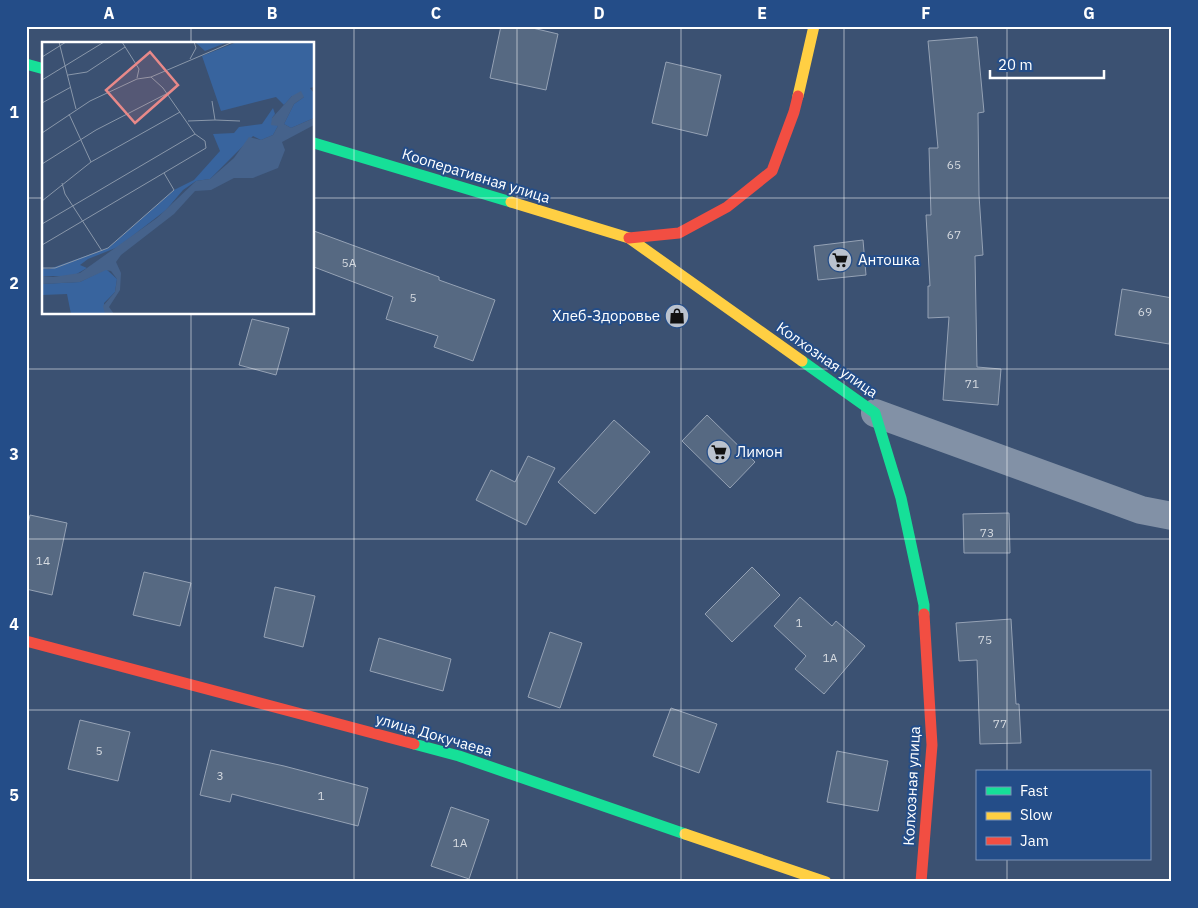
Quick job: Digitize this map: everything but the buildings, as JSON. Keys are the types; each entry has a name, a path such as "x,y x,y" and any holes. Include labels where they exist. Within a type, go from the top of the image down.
{"street":[{"path":"629,238 679,233 727,207 772,171 794,112 814,26"},
{"path":"26,64 42,68"},
{"name":"Кооперативная улица","path":"315,143 629,238"},
{"name":"Колхозная улица","path":"629,238 875,413 902,498 924,605 932,745 921,882"},
{"path":"875,413 1141,510 1172,516"},
{"name":"улица Докучаева","path":"26,640 459,756 826,882"}],"traffic: fast":[{"path":"26,64 42,68"},
{"path":"315,143 511,202"},
{"path":"802,361 875,413 901,498 924,605 924,614"},
{"path":"414,744 459,756 685,834"}],"traffic: slow":[{"path":"798,96 814,26"},
{"path":"511,202 629,238 802,361"},
{"path":"685,834 826,882"}],"traffic: jam":[{"path":"629,238 679,233 727,207 772,171 798,96"},
{"path":"921,882 932,745 924,614"},
{"path":"26,641 414,744"}],"place":[{"name":"Антошка","path":"840,260"},
{"name":"Хлеб-Здоровье","path":"677,316"},
{"name":"Лимон","path":"719,452"}]}
